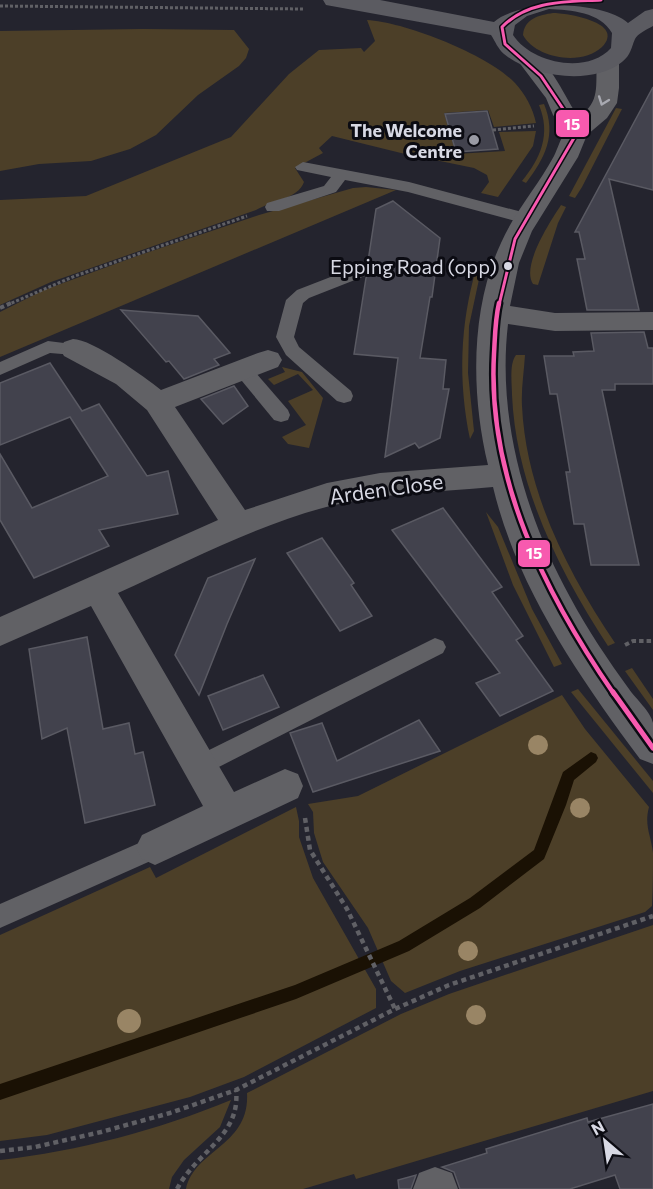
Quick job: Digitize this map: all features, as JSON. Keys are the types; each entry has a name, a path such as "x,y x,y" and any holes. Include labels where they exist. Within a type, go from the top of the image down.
{"street":[{"path":"334,0 373,5 501,30"},
{"path":"567,3 583,6 610,17 625,34 625,44 619,54 608,62 591,68 549,68 512,52 503,40 501,30 507,19 517,11 540,4 601,0"},
{"path":"625,34 653,16"},
{"path":"529,61 557,97 565,115 578,131"},
{"path":"608,62 606,101 595,118 578,131 569,151 513,243 495,313 491,351 491,390 495,432 503,475 529,547 576,640 617,702 653,748"},
{"path":"495,313 555,322 653,321"},
{"path":"74,349 126,377 158,403 238,525"},
{"path":"158,403 268,360"},
{"name":"Arden Close","path":"0,633 238,525 327,495 380,485 503,475"},
{"path":"98,588 227,814"},
{"path":"155,847 285,786"}],"lane":[{"path":"303,167 409,187 527,219"},
{"path":"273,207 330,189 341,175"},
{"path":"281,415 268,360 285,337 295,300 303,294 359,272"},
{"path":"0,369 48,347 74,349"},
{"path":"268,360 344,396"},
{"path":"199,766 435,647"},
{"path":"0,916 155,847"}],"path":[{"path":"0,6 310,9"},
{"path":"493,130 540,126"},
{"path":"0,308 75,276 273,207"},
{"path":"625,645 633,641 653,641"},
{"path":"285,786 289,784 303,806 310,850 358,932 395,1009"},
{"path":"0,1151 35,1147 101,1132 171,1113 236,1090 395,1009 478,975 649,920 653,916"},
{"path":"177,1189 182,1174 223,1135 236,1117 239,1102 236,1090"}],"shaded area":[{"path":"553,13 581,17 600,25 606,31 607,38 602,47 583,57 572,58 538,50 523,35 526,25 533,19"},
{"path":"367,20 424,33 467,51 503,72 522,92 531,107 536,123 494,127 488,110 444,113 456,154 505,151 499,132 536,131 533,146 498,197 481,193 489,182 487,175 474,168 332,136 319,148 323,153 295,168 304,182 301,188 290,196 51,282 0,305 0,200 86,196 231,137 289,74 319,50 361,48 364,52 375,41"},
{"path":"234,30 249,49 246,58 239,66 198,95 156,135 130,149 91,161 39,164 0,171 0,31"},
{"path":"544,104 549,126 547,146 539,164 526,183 522,181 534,164 542,145 544,126 539,105"},
{"path":"616,108 622,109 582,187 575,198 569,196"},
{"path":"353,188 396,190 0,357 0,312 44,290 259,215"},
{"path":"561,205 566,207 558,223 538,285 533,284 530,276 531,266 538,244"},
{"path":"476,269 481,270 469,326 468,373 474,431 470,439 464,396 462,353 467,311"},
{"path":"516,355 525,355 522,400 525,438 541,500 552,530 581,589 615,643 608,646 557,558 531,495 515,429 511,374"},
{"path":"282,367 302,372 323,398 309,448 288,444 282,437 306,425 288,401 313,390 298,374 274,385 268,379 285,372"},
{"path":"486,512 498,527 532,609 562,664 554,667 513,585"},
{"path":"632,668 653,699 653,710 625,671"},
{"path":"578,689 653,781 653,793 571,692"},
{"path":"562,695 585,729 649,807 648,825 653,853 652,906 645,912 460,971 405,993 391,981 368,928 323,862 314,833 313,812 308,804 358,796"},
{"path":"296,807 299,837 313,878 376,989 376,1008 244,1077 190,1097 47,1135 0,1141 0,935 150,867 156,878"},
{"path":"653,925 653,1091 356,1179 354,1174 303,1189 186,1189 191,1176 200,1165 240,1125 246,1111 247,1093 401,1014 449,994"},
{"path":"231,1100 220,1127 184,1160 172,1177 169,1189 0,1189 0,1160 59,1151 118,1138 175,1121"}],"building":[{"path":"653,87 653,190 609,179 639,310 587,310 577,259 585,259 579,232 575,232"},
{"name":"The Welcome Centre","path":"487,111 498,149 456,152 445,114"},
{"path":"393,201 440,238 432,297 430,297 420,358 446,360 443,389 449,389 440,438 419,448 415,443 385,457 398,358 354,354 366,278 369,273 367,268 376,209"},
{"path":"121,310 198,316 230,353 214,359 219,365 184,379 169,361 166,362"},
{"path":"644,332 648,348 653,348 653,384 615,384 615,390 602,390 639,565 591,565 584,524 574,524 566,472 570,472 557,394 550,394 544,356 574,356 573,352 594,351 591,333"},
{"path":"50,363 82,411 99,404 147,476 168,471 178,514 99,530 109,546 34,578 0,520 0,454 32,508 108,476 70,417 0,445 0,383"},
{"path":"234,386 248,406 223,424 201,399"},
{"path":"443,508 502,587 492,592 523,636 516,640 553,691 500,716 476,683 500,673 392,530"},
{"path":"322,538 354,583 351,585 372,616 340,631 287,553"},
{"path":"255,559 199,695 175,655 208,578"},
{"path":"87,637 103,729 129,723 135,754 143,752 155,805 85,823 67,728 42,739 29,649"},
{"path":"263,675 279,707 223,730 208,696"},
{"path":"419,720 440,751 313,792 290,733 322,723 337,761"},
{"path":"653,1104 653,1189 620,1189 615,1175 570,1189 460,1189 454,1172 442,1167 487,1153 486,1149 587,1118 588,1122"},
{"path":"416,1175 411,1189 399,1189 398,1180"}],"waterway":[{"path":"0,1092 296,992 404,946 475,903 539,854 568,776 591,758"}],"transit line":[{"name":"15","path":"601,0 561,2 534,7 511,18 502,27 505,44 541,76 578,131 513,245 496,316 492,384 500,449 517,512 543,574 575,633 612,691 653,748"}],"place":[{"name":"The Welcome Centre","path":"474,140"},
{"name":"Epping Road (opp)","path":"508,266"}]}
